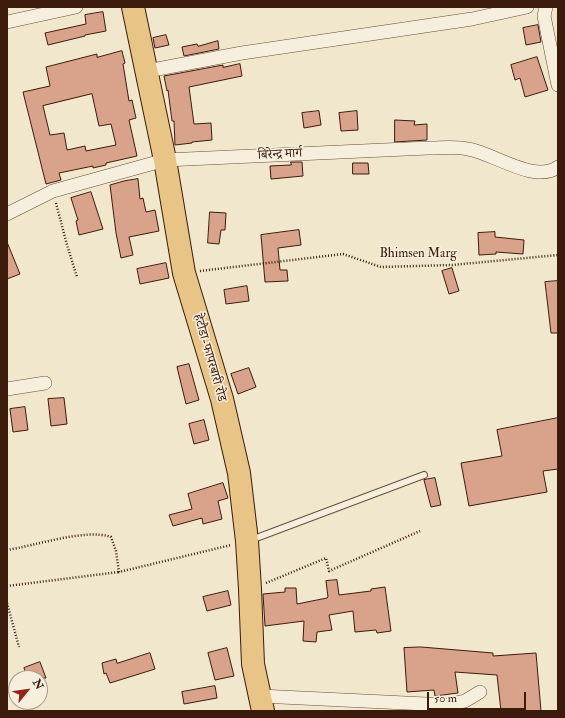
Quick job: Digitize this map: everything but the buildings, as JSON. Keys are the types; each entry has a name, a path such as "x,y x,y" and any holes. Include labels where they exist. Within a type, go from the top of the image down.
{"highway":[{"name":"हेटौडा-फापरबारी रोड","path":"133,7 165,160 184,273 222,399 239,473 247,541 253,664 262,703"}],"street":[{"path":"7,22 76,7"},
{"path":"147,71 242,53 472,18 527,7"},
{"path":"546,7 544,16 558,85"},
{"name":"बिरेन्द्र मार्ग","path":"7,214 53,191 165,160 436,148 468,149 534,172 552,171 558,167"},
{"path":"7,389 45,383"},
{"path":"262,703 447,705 465,701 480,692"}],"lane":[{"path":"247,541 424,475"}],"path":[{"path":"53,191 67,245 77,276"},
{"name":"Bhimsen Marg","path":"184,273 343,254 381,267 452,264 558,255"},
{"path":"250,589 326,558 329,571 420,532"},
{"path":"7,550 74,536 104,534 111,536 116,551 119,572"},
{"path":"7,586 119,572 247,541"},
{"path":"7,603 19,647"}]}
